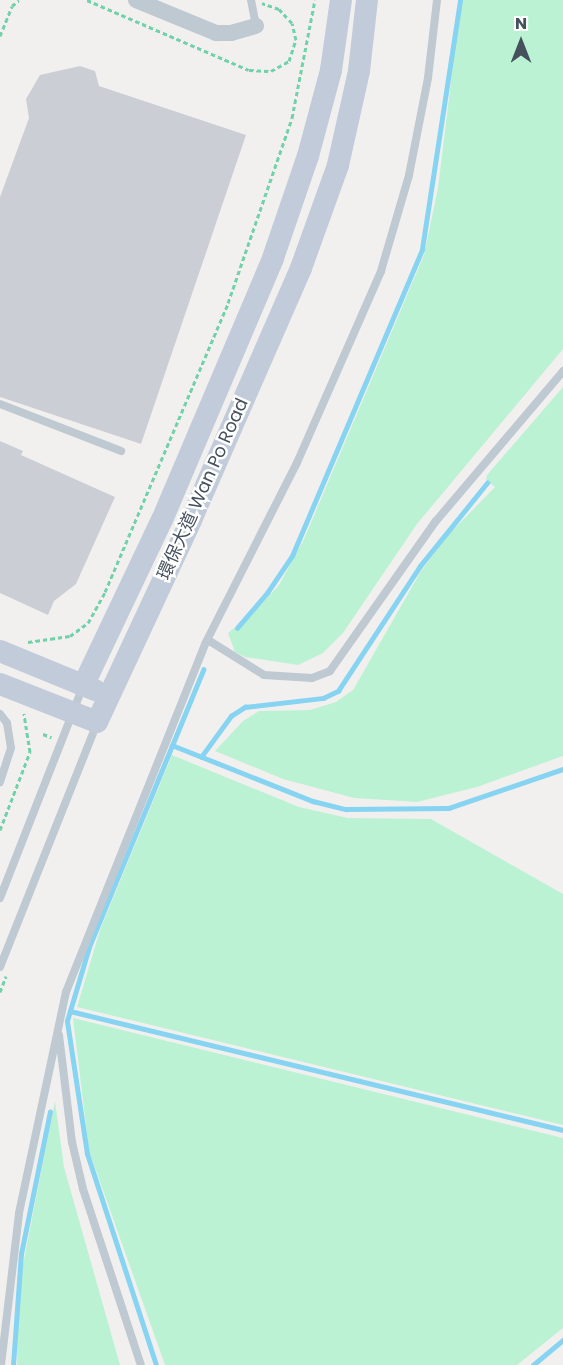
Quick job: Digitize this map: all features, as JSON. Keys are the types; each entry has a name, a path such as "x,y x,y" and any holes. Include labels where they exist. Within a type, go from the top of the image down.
{"main road":[{"name":"環保大道 Wan Po Road","path":"83,686 162,520 273,258 308,156 331,70 341,0"},
{"name":"環保大道 Wan Po Road","path":"97,722 108,694 191,520 302,268 338,165 359,71 367,0"},
{"path":"0,651 83,686 108,694"},
{"path":"0,684 97,722"}],"street":[{"path":"136,0 216,33 231,33 256,26"}],"lane":[{"path":"251,0 256,26"},
{"path":"1,1365 19,1213 66,992 208,640 296,465 381,271 409,174 428,78 437,0"},
{"path":"208,640 264,675 312,678 330,671 436,521 563,371"},
{"path":"0,404 120,451"},
{"name":"環保大道 Wan Po Road","path":"0,898 83,686"},
{"path":"0,714 7,723 11,748 0,782"},
{"name":"環保大道 Wan Po Road","path":"0,967 97,722"},
{"path":"58,1028 72,1142 83,1189 141,1365"}],"path":[{"path":"0,36 12,6 19,0"},
{"path":"39,641 70,636 88,623 105,592 228,303 292,118 315,0"},
{"path":"0,830 30,752 24,711"}],"green space":[{"path":"461,0 563,0 563,349 417,524 343,633 323,653 298,665 245,657 235,652 228,633 234,628 239,629 279,585 304,539 424,255 438,188"},
{"path":"563,387 563,756 477,787 417,802 354,798 283,779 215,751 243,721 259,711 310,710 336,702 353,690 421,571 450,533 495,487 486,480 487,475"},
{"path":"172,755 299,807 348,818 431,819 563,894 563,1125 77,1007 100,930"},
{"path":"73,1018 563,1138 563,1328 517,1365 165,1365 89,1151"},
{"path":"55,1101 64,1167 120,1365 17,1365 18,1290"}],"building":[{"path":"80,66 95,71 99,86 246,135 141,444 0,397 0,197 29,118 26,99 40,75"},
{"path":"0,441 23,451 21,455 115,497 76,584 54,601 48,615 0,593"}],"waterway":[{"path":"237,628 267,593 292,556 422,249 460,0"},
{"path":"201,757 231,716 245,707 323,698 338,691 420,566 487,483"},
{"path":"156,1365 87,1154 67,1021 89,947 203,670"},
{"path":"172,745 313,801 346,809 449,808 563,769"},
{"path":"70,1011 563,1130"},
{"path":"13,1365 21,1254 50,1112"},
{"path":"533,1365 563,1340"}]}
